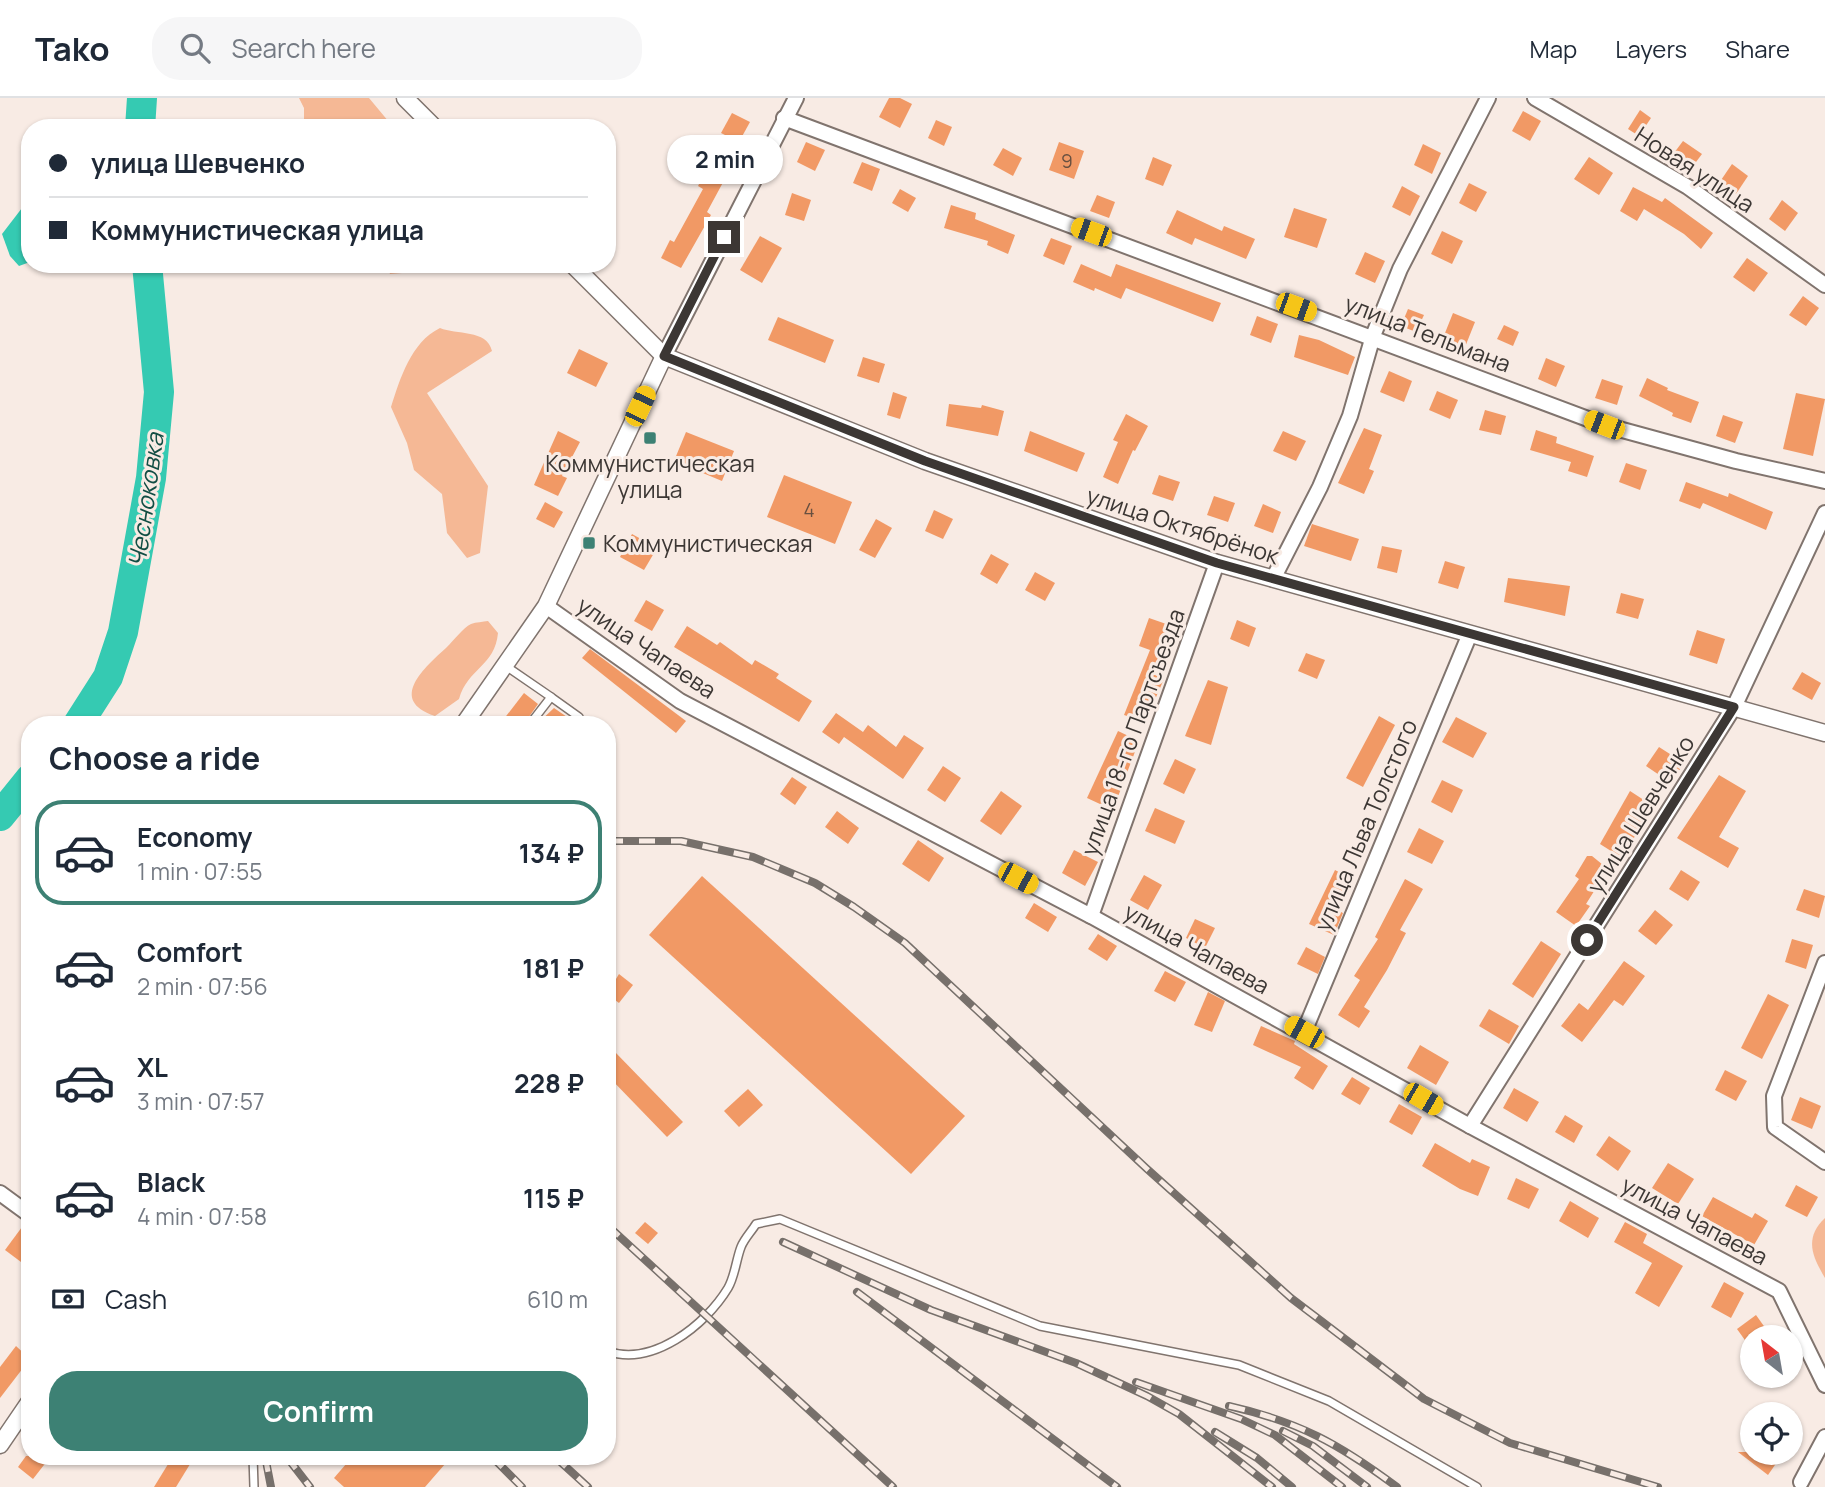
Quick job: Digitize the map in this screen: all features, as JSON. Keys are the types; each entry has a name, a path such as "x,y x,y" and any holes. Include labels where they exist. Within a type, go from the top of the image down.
{"street":[{"path":"405,98 426,119"},
{"path":"470,716 546,606 664,356 796,98"},
{"path":"1273,579 1320,486 1350,416 1373,336 1400,269 1488,98"},
{"name":"Новая улица","path":"1535,98 1688,187 1825,285"},
{"name":"улица Тельмана","path":"784,118 1373,336 1604,425 1736,461 1825,481"},
{"name":"улица Октябрёнок","path":"581,273 664,356 925,461 1217,563 1469,636 1825,733"},
{"name":"улица Шевченко","path":"1470,1126 1734,707 1825,513"},
{"name":"улица 18-го Партсъезда","path":"1091,916 1217,563"},
{"name":"улица Чапаева","path":"546,606 680,701 1091,916 1470,1126 1779,1291 1825,1385"},
{"name":"улица Льва Толстого","path":"1304,1032 1469,636"},
{"path":"1825,963 1774,1096 1775,1127 1825,1162"},
{"path":"0,1193 21,1208"},
{"path":"0,1445 21,1414"},
{"path":"1801,1482 1825,1437"}],"lane":[{"path":"506,666 576,716"},
{"path":"536,716 551,697"},
{"path":"616,1354 623,1357 668,1344 706,1318 729,1286 742,1245 756,1224 780,1219 1040,1326 1239,1365 1329,1401 1477,1487"},
{"path":"253,1465 254,1487"}],"shaded area":[{"path":"299,98 369,98 386,119 304,119 304,108"},
{"path":"21,209 21,265 10,256 2,234"},
{"path":"440,328 478,336 489,344 492,351 427,393 488,486 480,553 467,558 447,533 442,494 414,470 407,443 391,407 414,352 421,342"},
{"path":"488,621 498,633 496,644 487,660 468,680 459,699 435,716 421,709 414,701 412,692 421,673 468,626"},
{"path":"1825,1218 1825,1278 1814,1255 1812,1240 1818,1225"}],"building":[{"path":"889,98 900,98 912,104 900,128 879,117"},
{"path":"1640,110 1651,118 1639,136 1628,129"},
{"path":"1523,111 1541,121 1530,141 1512,131"},
{"path":"732,113 750,122 739,142 721,133"},
{"path":"936,120 952,127 944,146 928,138"},
{"path":"1683,141 1702,154 1690,170 1671,157"},
{"path":"806,142 825,150 815,171 797,162"},
{"path":"1059,142 1084,151 1074,179 1049,170"},
{"path":"1423,144 1441,153 1432,174 1414,165"},
{"path":"1003,148 1022,158 1013,176 993,165"},
{"path":"1153,157 1172,165 1163,186 1145,179"},
{"path":"1589,157 1613,173 1599,195 1574,179"},
{"path":"862,162 880,169 872,191 853,183"},
{"path":"1732,164 1748,176 1736,194 1719,183"},
{"path":"709,166 727,175 707,212 711,215 681,268 661,258 670,240 674,242 703,189 698,186"},
{"path":"1469,183 1487,192 1476,212 1459,203"},
{"path":"1402,186 1420,196 1410,216 1392,207"},
{"path":"1633,187 1662,202 1665,198 1713,233 1701,249 1684,234 1644,209 1637,221 1620,211"},
{"path":"900,189 916,198 908,212 892,203"},
{"path":"792,193 811,200 804,221 785,215"},
{"path":"1097,195 1115,202 1109,218 1090,211"},
{"path":"1782,200 1798,213 1785,231 1769,219"},
{"path":"951,205 976,213 975,219 1015,235 1008,254 987,245 988,241 944,228"},
{"path":"1294,208 1327,219 1317,248 1284,237"},
{"path":"1177,210 1222,231 1224,226 1255,239 1246,259 1195,238 1192,245 1166,233"},
{"path":"1442,231 1463,241 1452,264 1431,254"},
{"path":"760,236 782,248 762,283 740,270"},
{"path":"1051,238 1072,246 1064,265 1043,256"},
{"path":"1365,252 1385,261 1375,283 1355,274"},
{"path":"1747,258 1768,273 1754,292 1733,277"},
{"path":"1081,264 1111,277 1116,264 1221,303 1213,322 1126,288 1121,299 1073,282"},
{"path":"1803,296 1819,308 1806,326 1789,315"},
{"path":"1408,309 1424,315 1416,332 1401,326"},
{"path":"1453,313 1475,322 1465,347 1443,338"},
{"path":"1257,316 1278,324 1271,343 1250,335"},
{"path":"778,317 834,340 825,363 768,340"},
{"path":"1504,325 1519,332 1513,346 1497,339"},
{"path":"1299,335 1319,340 1355,357 1348,375 1294,357"},
{"path":"579,349 608,363 596,387 567,373"},
{"path":"863,357 885,364 879,383 857,376"},
{"path":"1546,358 1565,366 1556,387 1538,379"},
{"path":"1389,371 1412,381 1404,402 1380,392"},
{"path":"1647,378 1668,388 1667,390 1699,402 1691,423 1672,416 1673,413 1639,396"},
{"path":"1602,379 1623,386 1617,405 1595,398"},
{"path":"1437,391 1458,400 1450,419 1429,410"},
{"path":"893,392 907,397 900,419 887,415"},
{"path":"1796,393 1825,399 1813,456 1783,449"},
{"path":"949,404 981,408 982,405 1004,411 998,436 946,426"},
{"path":"1485,410 1506,416 1501,435 1479,430"},
{"path":"1126,414 1148,426 1135,451 1133,450 1118,484 1103,477 1118,442 1113,440"},
{"path":"1723,415 1743,422 1735,443 1716,436"},
{"path":"1364,428 1382,435 1369,469 1374,471 1364,494 1338,483"},
{"path":"1536,430 1557,437 1556,443 1594,456 1587,477 1568,471 1571,462 1530,450"},
{"path":"558,431 580,442 562,476 567,478 558,496 534,485"},
{"path":"1030,431 1085,453 1077,472 1024,451"},
{"path":"1283,431 1306,441 1296,461 1273,451"},
{"path":"686,432 734,451 722,481 674,461"},
{"path":"1626,463 1647,470 1640,490 1619,482"},
{"path":"784,475 852,502 835,544 767,517"},
{"path":"1159,475 1180,482 1173,501 1152,494"},
{"path":"1686,482 1728,497 1729,493 1773,512 1766,530 1703,503 1700,509 1679,501"},
{"path":"1214,496 1235,503 1228,522 1207,515"},
{"path":"545,502 563,512 554,528 536,519"},
{"path":"1263,504 1281,512 1273,533 1254,526"},
{"path":"934,510 953,519 943,539 925,531"},
{"path":"876,519 892,528 875,558 859,550"},
{"path":"1312,524 1359,539 1351,561 1304,546"},
{"path":"632,534 657,548 644,570 620,557"},
{"path":"1382,546 1402,550 1397,573 1377,568"},
{"path":"991,554 1009,564 997,584 980,574"},
{"path":"1445,561 1465,567 1458,589 1438,583"},
{"path":"1035,572 1055,583 1045,601 1025,590"},
{"path":"1508,578 1570,586 1565,616 1504,602"},
{"path":"1621,593 1644,599 1638,619 1616,613"},
{"path":"646,600 664,610 652,631 634,621"},
{"path":"1149,618 1172,626 1155,675 1164,679 1145,722 1124,715 1150,650 1139,646"},
{"path":"1237,620 1256,628 1249,647 1230,639"},
{"path":"687,626 717,645 720,642 752,665 755,660 779,674 776,678 812,701 799,722 674,647"},
{"path":"1697,630 1725,639 1717,664 1689,655"},
{"path":"590,649 686,721 676,733 582,658"},
{"path":"1306,653 1325,660 1317,679 1298,671"},
{"path":"1802,672 1821,683 1812,700 1792,689"},
{"path":"1208,680 1228,687 1211,745 1185,736"},
{"path":"524,693 538,704 530,716 506,716"},
{"path":"554,708 566,716 546,716"},
{"path":"836,713 863,732 868,725 896,747 904,735 924,748 903,779 844,737 839,744 822,732"},
{"path":"1379,716 1395,725 1363,787 1346,778"},
{"path":"1456,717 1487,733 1473,758 1442,742"},
{"path":"1118,731 1139,741 1113,810 1087,798"},
{"path":"1659,747 1684,763 1671,783 1646,766"},
{"path":"1175,759 1196,769 1184,794 1163,784"},
{"path":"943,766 961,778 945,802 927,790"},
{"path":"1719,775 1746,791 1719,837 1739,848 1728,868 1677,838"},
{"path":"792,777 807,787 795,805 780,794"},
{"path":"1442,780 1463,790 1452,813 1431,802"},
{"path":"1001,791 1022,806 1001,835 980,821"},
{"path":"1630,791 1653,806 1622,858 1600,844"},
{"path":"1155,808 1185,821 1175,844 1145,831"},
{"path":"837,811 859,828 848,844 825,827"},
{"path":"1419,828 1444,841 1432,864 1407,852"},
{"path":"918,840 944,858 929,882 902,864"},
{"path":"1074,850 1098,862 1085,886 1062,873"},
{"path":"1587,856 1592,856 1608,869 1586,904 1590,906 1576,926 1556,912 1579,879 1575,876"},
{"path":"1335,870 1352,879 1337,910 1343,913 1334,935 1309,924"},
{"path":"1681,870 1700,882 1688,901 1669,889"},
{"path":"1144,875 1162,885 1148,910 1130,900"},
{"path":"702,876 965,1116 911,1174 649,935"},
{"path":"1405,879 1423,889 1400,930 1406,933 1364,1007 1370,1011 1359,1028 1338,1015 1360,980 1354,976 1378,939 1375,937"},
{"path":"1804,889 1825,896 1819,918 1796,910"},
{"path":"1034,903 1057,917 1048,932 1025,918"},
{"path":"1655,910 1673,925 1656,945 1638,931"},
{"path":"1195,919 1215,928 1205,948 1186,938"},
{"path":"1098,934 1117,946 1107,961 1088,949"},
{"path":"1792,939 1813,945 1806,969 1785,962"},
{"path":"1541,941 1561,954 1533,998 1512,984"},
{"path":"1306,947 1325,957 1318,974 1297,964"},
{"path":"1624,961 1645,976 1623,1006 1614,1000 1582,1042 1561,1026 1579,1003 1588,1010"},
{"path":"1165,971 1186,982 1175,1002 1154,991"},
{"path":"619,974 633,985 619,1003 616,1001 616,979"},
{"path":"1208,992 1225,1001 1212,1032 1194,1025"},
{"path":"1768,994 1789,1005 1762,1059 1741,1048"},
{"path":"1489,1009 1519,1026 1509,1044 1479,1026"},
{"path":"1261,1026 1295,1041 1294,1044 1328,1066 1313,1090 1294,1078 1301,1067 1253,1045"},
{"path":"1420,1045 1449,1062 1436,1085 1407,1068"},
{"path":"616,1053 683,1122 667,1137 616,1084"},
{"path":"1725,1070 1747,1081 1736,1101 1715,1090"},
{"path":"1352,1077 1370,1088 1360,1105 1341,1094"},
{"path":"1514,1088 1539,1102 1527,1122 1503,1108"},
{"path":"748,1089 763,1105 739,1127 724,1111"},
{"path":"1800,1097 1821,1106 1812,1129 1791,1120"},
{"path":"1399,1104 1422,1117 1412,1135 1389,1122"},
{"path":"1565,1115 1583,1126 1574,1143 1555,1132"},
{"path":"1609,1136 1631,1151 1618,1171 1596,1155"},
{"path":"1435,1143 1470,1163 1472,1159 1490,1167 1478,1196 1460,1189 1422,1166"},
{"path":"1668,1163 1694,1179 1678,1204 1652,1188"},
{"path":"1516,1178 1539,1189 1529,1209 1507,1199"},
{"path":"1796,1185 1818,1197 1807,1217 1785,1206"},
{"path":"1713,1197 1752,1218 1755,1213 1768,1221 1754,1245 1702,1216"},
{"path":"1570,1201 1599,1218 1588,1238 1559,1221"},
{"path":"645,1222 658,1233 648,1244 635,1233"},
{"path":"1625,1222 1647,1234 1643,1243 1683,1266 1659,1307 1635,1293 1652,1263 1614,1242"},
{"path":"21,1228 21,1262 5,1250"},
{"path":"1724,1282 1744,1293 1731,1318 1711,1307"},
{"path":"1756,1315 1763,1325 1742,1325"},
{"path":"16,1346 21,1351 21,1371 0,1398 0,1367"},
{"path":"21,1463 21,1465 44,1465 33,1479 18,1467"},
{"path":"167,1465 189,1465 176,1487 154,1487"},
{"path":"345,1465 444,1465 425,1487 344,1487 334,1478"},
{"path":"1755,1465 1775,1465 1768,1475"}],"waterway":[{"name":"Чесноковка","path":"141,119 142,98"},
{"name":"Чесноковка","path":"83,716 108,677 123,632 151,478 159,392 148,273"},
{"name":"Чесноковка","path":"0,816 21,790"}],"railway":[{"path":"616,841 681,841 753,857 815,883 854,907 905,943 1146,1168 1291,1298 1424,1399 1510,1443 1658,1487"},
{"path":"616,1233 893,1487"},
{"path":"783,1242 931,1310 1076,1363 1147,1396 1179,1414 1272,1487"},
{"path":"857,1292 1117,1487"},
{"path":"1136,1382 1241,1419 1275,1435 1342,1487"},
{"path":"1229,1406 1277,1419 1318,1436 1356,1458 1397,1487"},
{"path":"1283,1431 1313,1446 1367,1487"},
{"path":"1215,1432 1257,1458 1292,1487"},
{"path":"267,1465 271,1487"},
{"path":"293,1465 310,1487"},
{"path":"500,1465 522,1487"},
{"path":"564,1465 588,1487"}],"place":[{"name":"Коммунистическая улица","path":"650,438"},
{"name":"Коммунистическая","path":"589,543"}],"route":[{"path":"724,237 664,356 925,461 1217,563 1469,636 1734,707 1587,940"}]}
